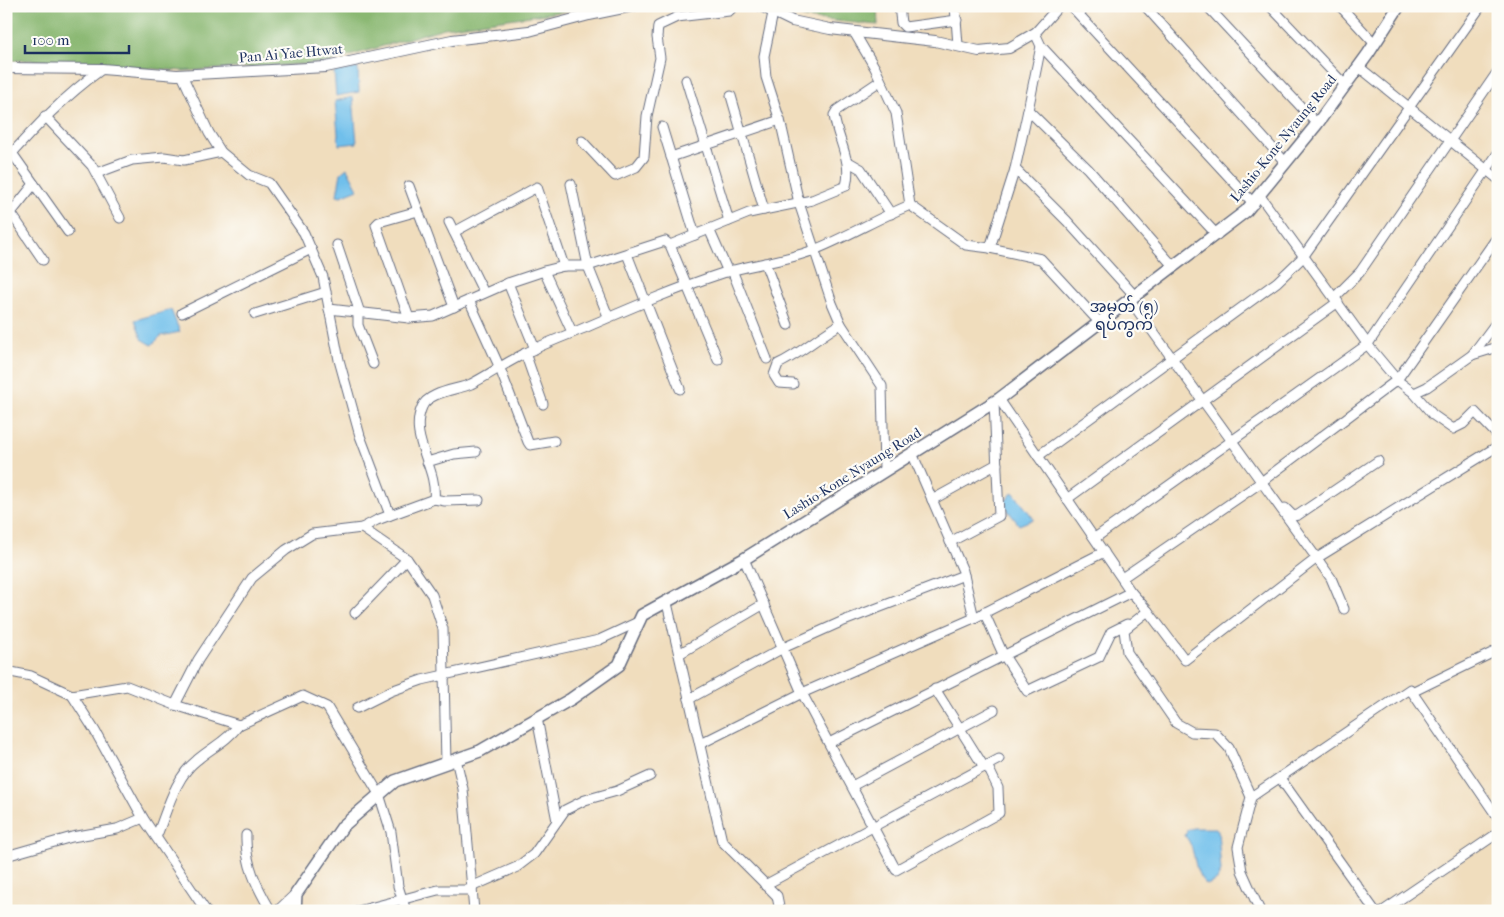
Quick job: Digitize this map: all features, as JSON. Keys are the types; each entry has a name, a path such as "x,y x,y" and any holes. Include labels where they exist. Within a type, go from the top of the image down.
{"main road":[{"name":"Lashio-Kone Nyaung Road","path":"296,894 343,826 395,781 480,751 571,699 619,665 642,615 744,559 997,400 1217,235 1257,200 1317,124 1375,44 1399,6"},
{"path":"295,911 296,894"}],"street":[{"name":"Pan Ai Yae Htwat","path":"6,68 102,69 182,75 326,67 452,40 530,31 589,15 633,6"},
{"path":"582,141 615,176 636,168 644,157 647,116 660,58 657,37 658,26 665,20 729,11 734,6"},
{"path":"761,6 792,21 854,32 958,45 979,51 1009,48 1035,32 1059,6"},
{"path":"899,6 901,23 905,27 957,20"},
{"path":"955,6 958,45"},
{"path":"1071,6 1257,200 1336,299 1368,344 1397,380 1414,393 1433,415 1453,430 1463,424 1475,412 1498,436"},
{"path":"1145,6 1286,163"},
{"path":"1206,6 1317,124"},
{"path":"1270,6 1345,85"},
{"path":"1340,6 1375,44"},
{"path":"1038,456 1277,282 1303,257 1481,6"},
{"path":"773,13 764,56 766,77 780,120 798,203 841,324 882,386 884,470"},
{"path":"854,32 896,113 910,205 966,245 1041,259 1100,323"},
{"path":"1035,32 1041,46 1217,235"},
{"path":"990,248 1015,170 1041,46"},
{"path":"1359,66 1498,179"},
{"path":"68,232 34,184 9,156 45,116 102,69"},
{"path":"1067,499 1204,400 1336,299 1360,272 1402,208 1452,141 1498,71"},
{"path":"182,75 209,133 221,152 248,175 269,183 304,233 323,277 330,325 360,436 390,515"},
{"path":"686,80 729,221"},
{"path":"670,245 729,221 764,210 798,203 846,186 849,176 847,161 834,114 837,110 880,81"},
{"path":"731,96 764,210"},
{"path":"1028,110 1088,169 1174,267"},
{"path":"45,116 97,173 120,218"},
{"path":"671,157 780,120"},
{"path":"662,127 695,235"},
{"path":"97,173 132,160 164,157 184,160 221,152"},
{"path":"1095,538 1368,344 1498,153"},
{"path":"847,161 861,169 891,214"},
{"path":"1015,170 1067,221 1132,298 1260,483 1317,558 1330,578 1344,609"},
{"path":"34,184 9,216 43,260"},
{"path":"571,184 588,266 608,316"},
{"path":"410,186 454,307"},
{"path":"454,232 537,187 564,266"},
{"path":"434,499 435,490 421,448 418,425 422,406 430,398 461,389 525,353 608,316 730,271 814,250 910,205"},
{"path":"409,318 376,226 379,222 418,212"},
{"path":"449,222 484,293"},
{"path":"709,229 730,271 767,359"},
{"path":"1122,578 1260,483 1397,380 1498,236"},
{"path":"329,309 409,318 433,316 508,283 544,271 564,266 588,266 665,241 670,245 718,360"},
{"path":"337,246 359,313 358,325 373,364"},
{"path":"182,313 311,249"},
{"path":"627,254 680,389"},
{"path":"765,263 788,325"},
{"path":"544,271 572,332"},
{"path":"508,283 535,349"},
{"path":"256,314 326,292"},
{"path":"469,300 500,366 530,445 554,441"},
{"path":"1414,393 1428,387 1472,355 1498,320"},
{"path":"793,384 779,383 774,376 778,364 788,360 824,333 841,324"},
{"path":"1472,355 1498,347"},
{"path":"525,353 543,404"},
{"path":"997,400 1038,456 1131,592 1185,660 1317,558 1498,446"},
{"path":"950,542 999,516 997,400"},
{"path":"427,462 454,454 476,452"},
{"path":"912,453 964,575 974,618"},
{"path":"1260,483 1272,492 1293,516 1378,461"},
{"path":"932,500 997,464"},
{"path":"175,705 198,660 252,578 286,550 312,534 362,528 390,515 434,499 445,501 479,500"},
{"path":"362,528 407,560 432,595 443,629 443,676 451,761 463,789 474,911"},
{"path":"700,744 802,693 974,618 1104,552"},
{"path":"744,559 802,693 896,870 999,813 998,788 986,766 935,689"},
{"path":"355,612 407,560"},
{"path":"689,699 783,648 841,622 964,575"},
{"path":"829,743 1131,592"},
{"path":"666,603 722,841 777,896 780,911"},
{"path":"678,654 764,604"},
{"path":"984,612 1004,654 1027,691 1099,657 1111,632 1148,611"},
{"path":"1134,620 1124,630 1127,652 1176,723 1192,732 1216,734 1229,748 1251,797 1238,847 1242,871 1260,911"},
{"path":"356,708 391,691 422,680 599,640 640,621"},
{"path":"1412,692 1498,650"},
{"path":"6,670 31,676 72,695 95,731 144,818 206,911"},
{"path":"72,695 127,686 175,705 239,725"},
{"path":"1251,797 1410,689 1498,818"},
{"path":"157,836 178,783 196,760 228,739 239,725 303,696 327,707 379,794 391,832 398,886 406,911"},
{"path":"852,786 994,710"},
{"path":"537,718 557,821"},
{"path":"766,885 1000,758"},
{"path":"358,911 438,890 472,888 517,867 534,854 565,810 585,800 617,791 650,776"},
{"path":"1280,778 1375,911"},
{"path":"6,856 72,838 118,829 144,818"},
{"path":"1383,911 1498,833"},
{"path":"246,835 246,848 254,881 271,911"},
{"path":"278,911 296,894"}],"green space":[{"path":"6,6 602,6 444,28 326,63 184,71 31,60 6,61"},
{"path":"780,6 877,6 878,25 805,18"}],"water":[{"path":"358,68 359,92 336,96 334,72"},
{"path":"353,97 357,143 339,145 335,101"},
{"path":"347,168 358,189 341,196 337,195 341,173"},
{"path":"171,310 180,332 161,336 152,345 142,339 135,320"},
{"path":"1013,492 1034,519 1019,525 1003,504"},
{"path":"1194,828 1216,828 1218,831 1221,871 1217,880 1207,885 1199,874 1192,848 1185,836 1187,830"}],"district":[{"name":"အမှတ် (၅) ရပ်ကွက်","path":"1124,315"}]}
